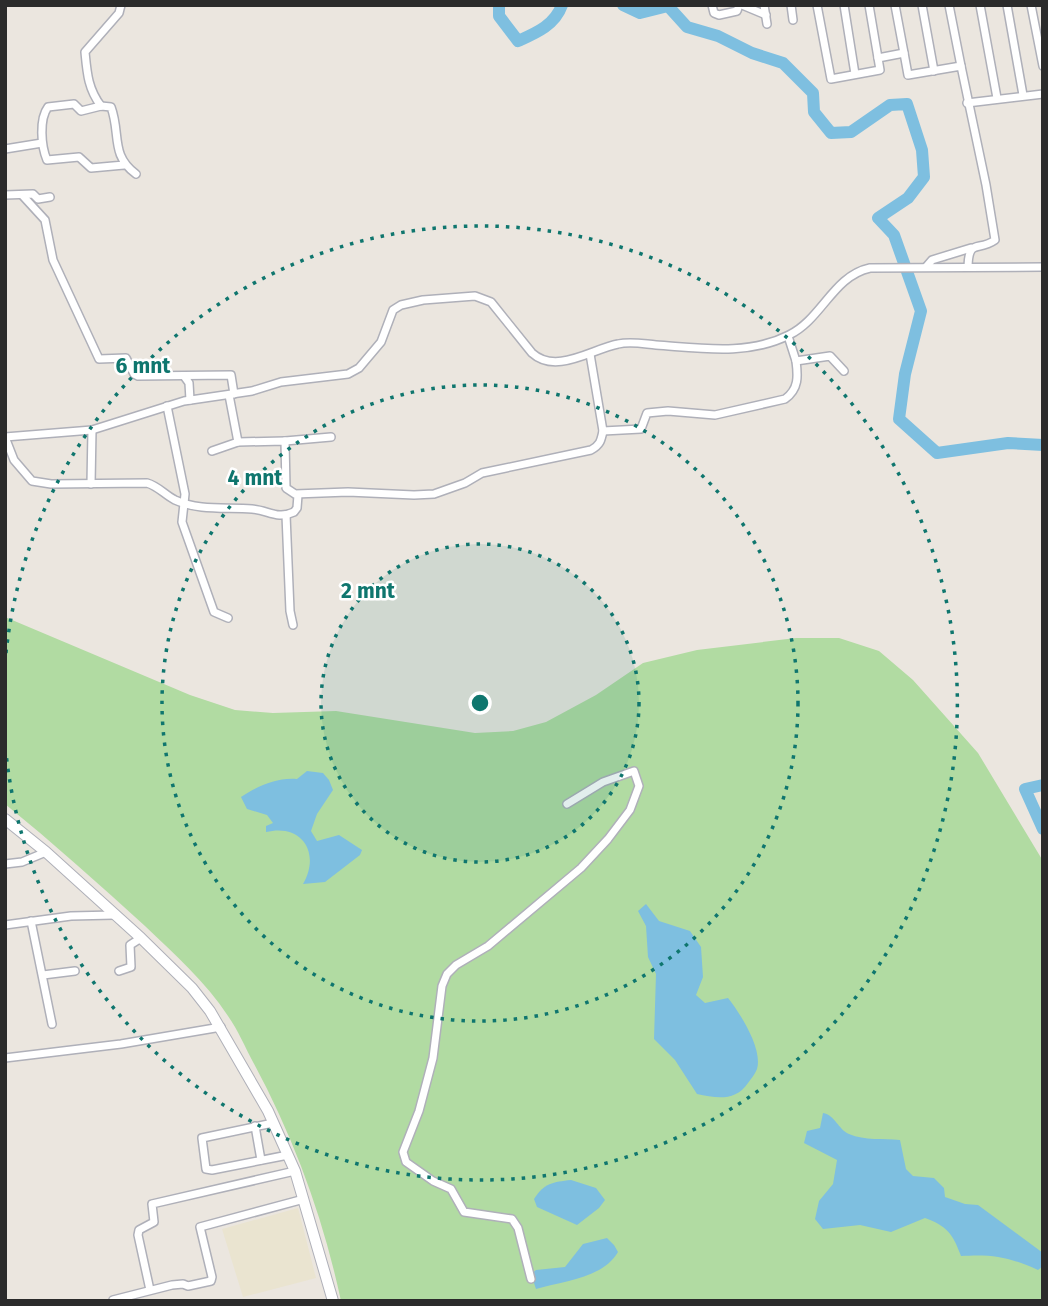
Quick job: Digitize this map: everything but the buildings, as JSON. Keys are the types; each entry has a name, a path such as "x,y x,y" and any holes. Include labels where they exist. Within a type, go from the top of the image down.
{"street":[{"path":"101,106 91,93 85,52 120,13 121,5"},
{"path":"712,5 714,13 719,15 737,10 741,5 766,15"},
{"path":"764,5 767,24"},
{"path":"791,5 793,20"},
{"path":"817,5 831,79 880,70 869,5"},
{"path":"844,5 855,74"},
{"path":"895,5 908,75 961,66"},
{"path":"922,5 934,71"},
{"path":"922,267 932,260 995,240 949,5"},
{"path":"980,5 997,98"},
{"path":"1006,5 1023,95"},
{"path":"1031,5 1043,66"},
{"path":"878,58 904,53"},
{"path":"967,103 1043,94"},
{"path":"124,164 91,168 79,157 49,161 42,143 44,116 48,107 74,104 81,111 108,106 113,110 124,164 136,174"},
{"path":"5,149 42,143"},
{"path":"5,195 33,194 38,199 50,197"},
{"path":"23,196 45,220 53,260 99,359 125,358 138,376 231,375 238,442"},
{"path":"968,266 972,248"},
{"path":"298,495 294,512 275,516 251,509 222,510 184,502 147,483 32,481 14,460 5,437 92,429 190,400 281,382 348,374 355,371 384,339 393,310 401,305 423,300 475,296 491,302 532,353 546,362 590,354 620,343 718,350 788,336 809,320 851,274 870,268 1043,267"},
{"path":"603,430 641,429 647,412 715,415 786,399 793,391 799,376 788,336"},
{"path":"285,441 286,488 298,495 348,492 434,494 465,483 482,473 591,450 601,442 603,430 590,354"},
{"path":"796,361 831,356 844,371"},
{"path":"184,376 188,383 190,400"},
{"path":"167,406 185,494 182,522 213,609 216,615 228,618"},
{"path":"91,484 92,429"},
{"path":"212,451 238,442 331,437"},
{"path":"286,515 290,611 293,625"},
{"path":"531,1279 518,1228 512,1219 464,1212 451,1189 433,1181 406,1162 403,1153 419,1111 433,1058 442,986 447,974 456,965 488,946 581,868 608,839 630,810 639,786 634,771 603,782 567,804"},
{"path":"5,819 46,852 141,938 192,988 221,1027 273,1123 295,1171 333,1301"},
{"path":"5,864 22,862 46,852"},
{"path":"5,925 71,916 114,915"},
{"path":"31,921 52,1024"},
{"path":"119,971 131,967 130,945 141,938"},
{"path":"43,975 75,971"},
{"path":"5,1058 121,1044 221,1027"},
{"path":"273,1123 204,1137 201,1140 206,1169 288,1155"},
{"path":"255,1126 261,1160"},
{"path":"150,1290 138,1235 139,1230 154,1222 152,1204 295,1171"},
{"path":"113,1300 180,1284 189,1286 211,1281 200,1231 203,1224 304,1199"}],"shaded area":[{"path":"298,1208 316,1278 243,1297 222,1229"}],"green space":[{"path":"5,617 190,695 235,710 273,713 336,711 475,733 513,731 546,722 596,695 643,663 697,650 796,638 839,638 879,651 913,680 978,753 1043,861 1043,1301 341,1301 306,1179 282,1120 228,1016 200,980 145,926 5,804"}],"water":[{"path":"307,771 323,773 333,790 317,814 311,831 317,841 339,835 362,850 360,855 325,882 303,884 310,862 305,843 290,832 266,832 266,826 273,823 267,815 247,809 241,797 268,783 297,779"},
{"path":"646,904 659,921 690,931 701,947 703,977 696,995 705,1003 728,998 754,1042 757,1069 743,1089 731,1096 697,1094 675,1060 654,1039 656,974 648,957 646,926 638,911"},
{"path":"823,1113 831,1116 845,1132 855,1136 900,1140 906,1169 913,1176 934,1178 944,1188 945,1197 978,1205 1043,1253 1043,1266 1038,1270 1001,1257 961,1256 948,1232 939,1224 925,1218 891,1232 860,1225 823,1229 815,1219 819,1201 833,1184 837,1160 804,1143 807,1131 820,1128"},
{"path":"571,1180 596,1188 605,1200 577,1225 537,1207 534,1199 549,1184"},
{"path":"607,1238 618,1252 603,1268 582,1277 536,1289 531,1274 536,1270 565,1267 583,1244"}],"waterway":[{"path":"499,5 499,16 518,41 550,23 562,5"},
{"path":"623,5 640,13 668,6 687,27 718,36 752,53 783,63 813,93 814,112 831,133 851,132 890,105 907,104 922,150 924,177 908,198 878,218 894,235 921,311 905,374 899,419 937,453 1008,443 1043,445"},
{"path":"1043,785 1025,789 1043,829"}]}
